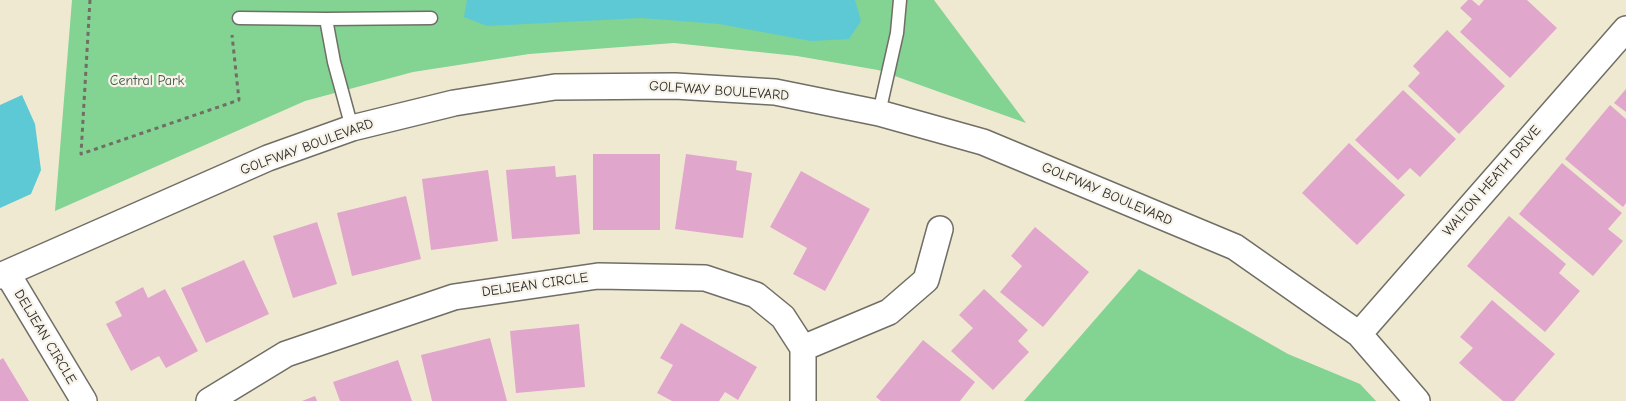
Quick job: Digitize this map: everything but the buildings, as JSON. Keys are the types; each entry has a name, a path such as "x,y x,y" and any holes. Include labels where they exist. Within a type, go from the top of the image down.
{"street":[{"name":"WALTON HEATH DRIVE","path":"1359,334 1626,29"},
{"name":"GOLFWAY BOULEVARD","path":"4,274 268,158 352,128 454,103 556,87 675,86 774,92 879,114 983,142 1235,247 1359,334 1417,401"},
{"path":"803,401 803,348 888,312 926,280 940,229"},
{"name":"DELJEAN CIRCLE","path":"4,274 84,401"},
{"name":"DELJEAN CIRCLE","path":"209,401 286,354 454,297 598,276 705,278 756,294 783,317 803,348"}],"lane":[{"path":"879,114 897,33 900,0"},
{"path":"326,18 334,62 352,128"},
{"path":"235,23 326,18 431,18"}],"path":[{"path":"90,0 81,154 239,100 235,23"}],"green space":[{"name":"Central Park","path":"72,0 934,0 1026,123 878,70 797,56 674,43 529,54 413,72 305,101 55,211"},
{"path":"1139,269 1288,354 1360,384 1376,401 1024,401"}],"water":[{"path":"467,0 855,0 861,21 849,39 811,41 719,24 641,18 487,26 464,17"},
{"path":"22,95 35,124 41,170 31,194 0,208 0,105"}]}
